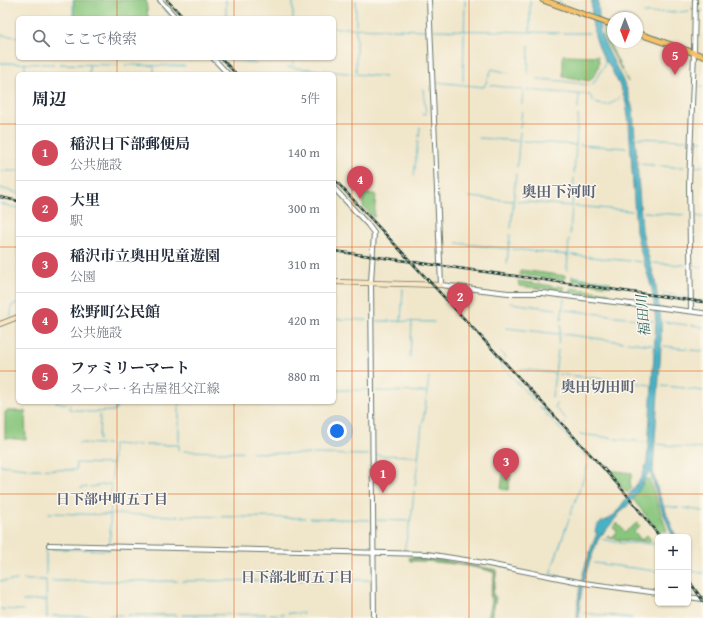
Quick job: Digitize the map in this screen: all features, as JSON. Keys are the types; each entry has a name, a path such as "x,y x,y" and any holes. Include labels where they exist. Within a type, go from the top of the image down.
{"main road":[{"path":"543,0 607,23"},
{"path":"643,35 703,56"},
{"path":"336,282 371,282 441,286"},
{"path":"0,324 16,318"}],"street":[{"path":"160,0 174,16"},
{"path":"430,0 441,286 508,293 558,295 703,313"},
{"path":"690,311 689,185 695,0"},
{"path":"215,60 226,72"},
{"path":"336,190 374,233 371,282 374,618"},
{"path":"49,545 427,554 456,558 578,582 655,593"},
{"path":"691,597 703,599"}],"green space":[{"path":"74,0 146,0 148,16 74,16"},
{"path":"602,24 607,38 607,43"},
{"path":"610,48 611,48 628,82"},
{"path":"563,55 598,56 599,63 596,73 589,81 563,76"},
{"path":"363,194 376,194 374,218 363,207"},
{"path":"521,270 566,276 565,280 550,279 550,277 519,275"},
{"path":"572,277 610,282 610,286 572,281"},
{"path":"518,281 553,286 557,288 557,286 564,287 564,291 519,286"},
{"path":"571,288 609,293 609,297 570,292"},
{"path":"25,411 26,440 5,438 5,412"},
{"path":"608,470 632,473 630,482 631,489 627,493"},
{"path":"503,473 511,474 508,490 501,489"},
{"path":"645,478 647,480 649,478 667,531 658,531 632,498"},
{"path":"617,523 625,532 637,523 640,526 634,531 641,540 647,535 651,540 650,542 619,540 606,537 613,537 617,531 613,528"},
{"path":"409,557 428,557 497,570 493,594 496,598 492,617 490,618 489,615 492,600 490,595 494,573 488,570 466,566 410,561"}],"water":[{"path":"592,0 598,0 600,32 626,87 633,110 642,230 655,280 661,321 661,346 653,471 658,492 675,534 672,534 649,472 630,503 623,509 603,534 601,534 598,540 585,577 581,596 579,618 577,618 580,585 597,533 595,532 596,528 600,523 615,514 642,477 647,462 656,322 652,289 636,231 629,123 626,103 621,88 608,63 602,55 596,40"}],"waterway":[{"path":"73,0 73,16"},
{"path":"226,0 226,16"},
{"path":"293,0 293,16"},
{"path":"356,0 356,25"},
{"path":"463,81 465,0"},
{"path":"530,0 530,31"},
{"path":"159,3 170,16"},
{"path":"680,12 689,11"},
{"path":"644,13 676,12"},
{"path":"603,24 607,26"},
{"path":"336,28 341,28"},
{"path":"344,28 389,29"},
{"path":"356,29 356,71"},
{"path":"392,29 425,30"},
{"path":"434,30 496,31"},
{"path":"498,31 560,33"},
{"path":"563,33 589,33"},
{"path":"0,35 16,37"},
{"path":"645,39 666,46"},
{"path":"528,74 529,45"},
{"path":"670,47 678,50"},
{"path":"237,60 256,64"},
{"path":"293,60 293,65"},
{"path":"538,79 588,85 593,84 604,66 605,61"},
{"path":"0,63 54,64"},
{"path":"25,63 25,72"},
{"path":"60,64 119,65"},
{"path":"89,65 89,72"},
{"path":"125,65 185,66"},
{"path":"154,67 154,72"},
{"path":"288,67 385,77"},
{"path":"436,82 484,87 492,69 508,73"},
{"path":"490,85 523,90 522,104"},
{"path":"422,114 426,114 423,89"},
{"path":"527,90 590,95 592,100 596,103 604,105 613,103 620,97"},
{"path":"578,109 579,95"},
{"path":"521,119 522,111"},
{"path":"574,173 578,115"},
{"path":"520,128 521,121"},
{"path":"419,137 420,127"},
{"path":"517,167 520,132"},
{"path":"479,138 519,141"},
{"path":"638,138 686,140"},
{"path":"414,176 418,140"},
{"path":"523,141 576,145"},
{"path":"696,141 703,141"},
{"path":"580,145 627,148"},
{"path":"640,164 684,167"},
{"path":"695,167 703,166"},
{"path":"0,171 16,171"},
{"path":"511,228 516,174"},
{"path":"570,234 574,178"},
{"path":"0,188 16,192"},
{"path":"469,197 513,201"},
{"path":"517,201 571,206"},
{"path":"0,204 16,208"},
{"path":"575,206 632,211"},
{"path":"644,212 684,215"},
{"path":"695,216 703,217"},
{"path":"507,263 510,235"},
{"path":"567,270 569,239"},
{"path":"457,243 509,249"},
{"path":"513,249 568,255"},
{"path":"571,255 630,261"},
{"path":"633,261 641,262"},
{"path":"653,263 685,265"},
{"path":"696,266 703,267"},
{"path":"572,276 610,282"},
{"path":"401,322 403,289"},
{"path":"571,293 609,297"},
{"path":"663,293 685,297"},
{"path":"561,320 564,299"},
{"path":"510,303 556,309"},
{"path":"11,317 12,305 16,304"},
{"path":"566,310 626,317"},
{"name":"福田川","path":"629,318 653,321"},
{"path":"336,319 367,320"},
{"path":"376,321 390,321"},
{"path":"392,321 434,322"},
{"path":"410,357 412,322"},
{"path":"665,322 687,325"},
{"path":"558,344 561,325"},
{"path":"692,325 703,327"},
{"path":"506,328 559,334"},
{"path":"563,334 623,342"},
{"name":"福田川","path":"627,342 652,345"},
{"path":"664,346 687,349"},
{"path":"552,397 558,350"},
{"path":"690,350 703,351"},
{"path":"501,352 506,359 500,364 512,377"},
{"path":"520,369 554,373"},
{"path":"559,374 619,381"},
{"path":"376,391 427,392 429,377"},
{"path":"513,378 535,402"},
{"path":"622,381 650,385"},
{"path":"662,386 685,388"},
{"path":"688,389 703,391"},
{"path":"336,390 368,390"},
{"path":"423,422 427,393"},
{"path":"70,405 69,409 89,412 115,411 116,404"},
{"path":"179,404 179,442"},
{"path":"556,404 555,408 566,419"},
{"path":"539,406 589,460"},
{"path":"99,440 100,415"},
{"path":"415,486 422,425"},
{"path":"579,434 612,438"},
{"path":"615,439 645,442"},
{"path":"79,443 102,444"},
{"path":"112,480 113,444"},
{"path":"115,444 127,445"},
{"path":"658,444 682,447"},
{"path":"129,445 140,445"},
{"path":"145,445 159,445"},
{"path":"161,445 179,445 179,451"},
{"path":"685,447 703,449"},
{"path":"184,451 309,454"},
{"path":"313,454 369,455"},
{"path":"376,455 418,456"},
{"path":"30,469 76,470 76,463 112,464"},
{"path":"0,465 27,468"},
{"path":"581,485 588,465"},
{"path":"90,487 110,484"},
{"path":"110,544 111,484"},
{"path":"81,488 87,487"},
{"path":"575,502 580,488"},
{"path":"404,551 412,512 414,491"},
{"path":"570,515 574,504"},
{"path":"666,506 679,508"},
{"path":"683,508 703,511"},
{"path":"49,513 111,515"},
{"path":"113,514 178,516"},
{"path":"182,516 305,518"},
{"path":"310,518 370,520"},
{"path":"563,577 550,574 569,519"},
{"path":"377,520 410,521"},
{"path":"602,539 619,543 630,543"},
{"path":"631,543 654,544"},
{"path":"52,549 110,550"},
{"path":"46,551 46,575"},
{"path":"594,563 655,571"},
{"path":"691,571 703,573"},
{"path":"565,577 577,579"},
{"path":"9,581 17,580"},
{"path":"24,580 46,580 47,618"},
{"path":"182,581 304,580"},
{"path":"309,580 371,580"},
{"path":"0,581 7,581"},
{"path":"52,581 177,581"},
{"path":"23,601 47,600"},
{"path":"0,609 23,610"},
{"path":"288,613 295,613"},
{"path":"297,613 303,613"},
{"path":"583,613 632,618"},
{"path":"182,615 266,614"},
{"path":"270,614 277,614"},
{"path":"110,615 122,615"},
{"path":"128,615 177,615"},
{"path":"53,616 90,616"}],"railway":[{"path":"167,0 182,16"},
{"path":"223,60 234,72"},
{"path":"336,181 604,469 658,534"},
{"path":"0,197 16,201"},
{"path":"336,251 703,302"},
{"path":"691,583 703,601"}],"place":[{"name":"ファミリーマート","path":"675,75"},
{"name":"松野町公民館","path":"360,199"},
{"name":"大里","path":"460,316"},
{"name":"稲沢市立奥田児童遊園","path":"506,481"},
{"name":"稲沢日下部郵便局","path":"383,493"}],"district":[{"name":"奥田下河町","path":"559,191"},
{"name":"奥田切田町","path":"598,386"},
{"name":"日下部中町五丁目","path":"112,499"},
{"name":"日下部北町五丁目","path":"297,577"}]}
